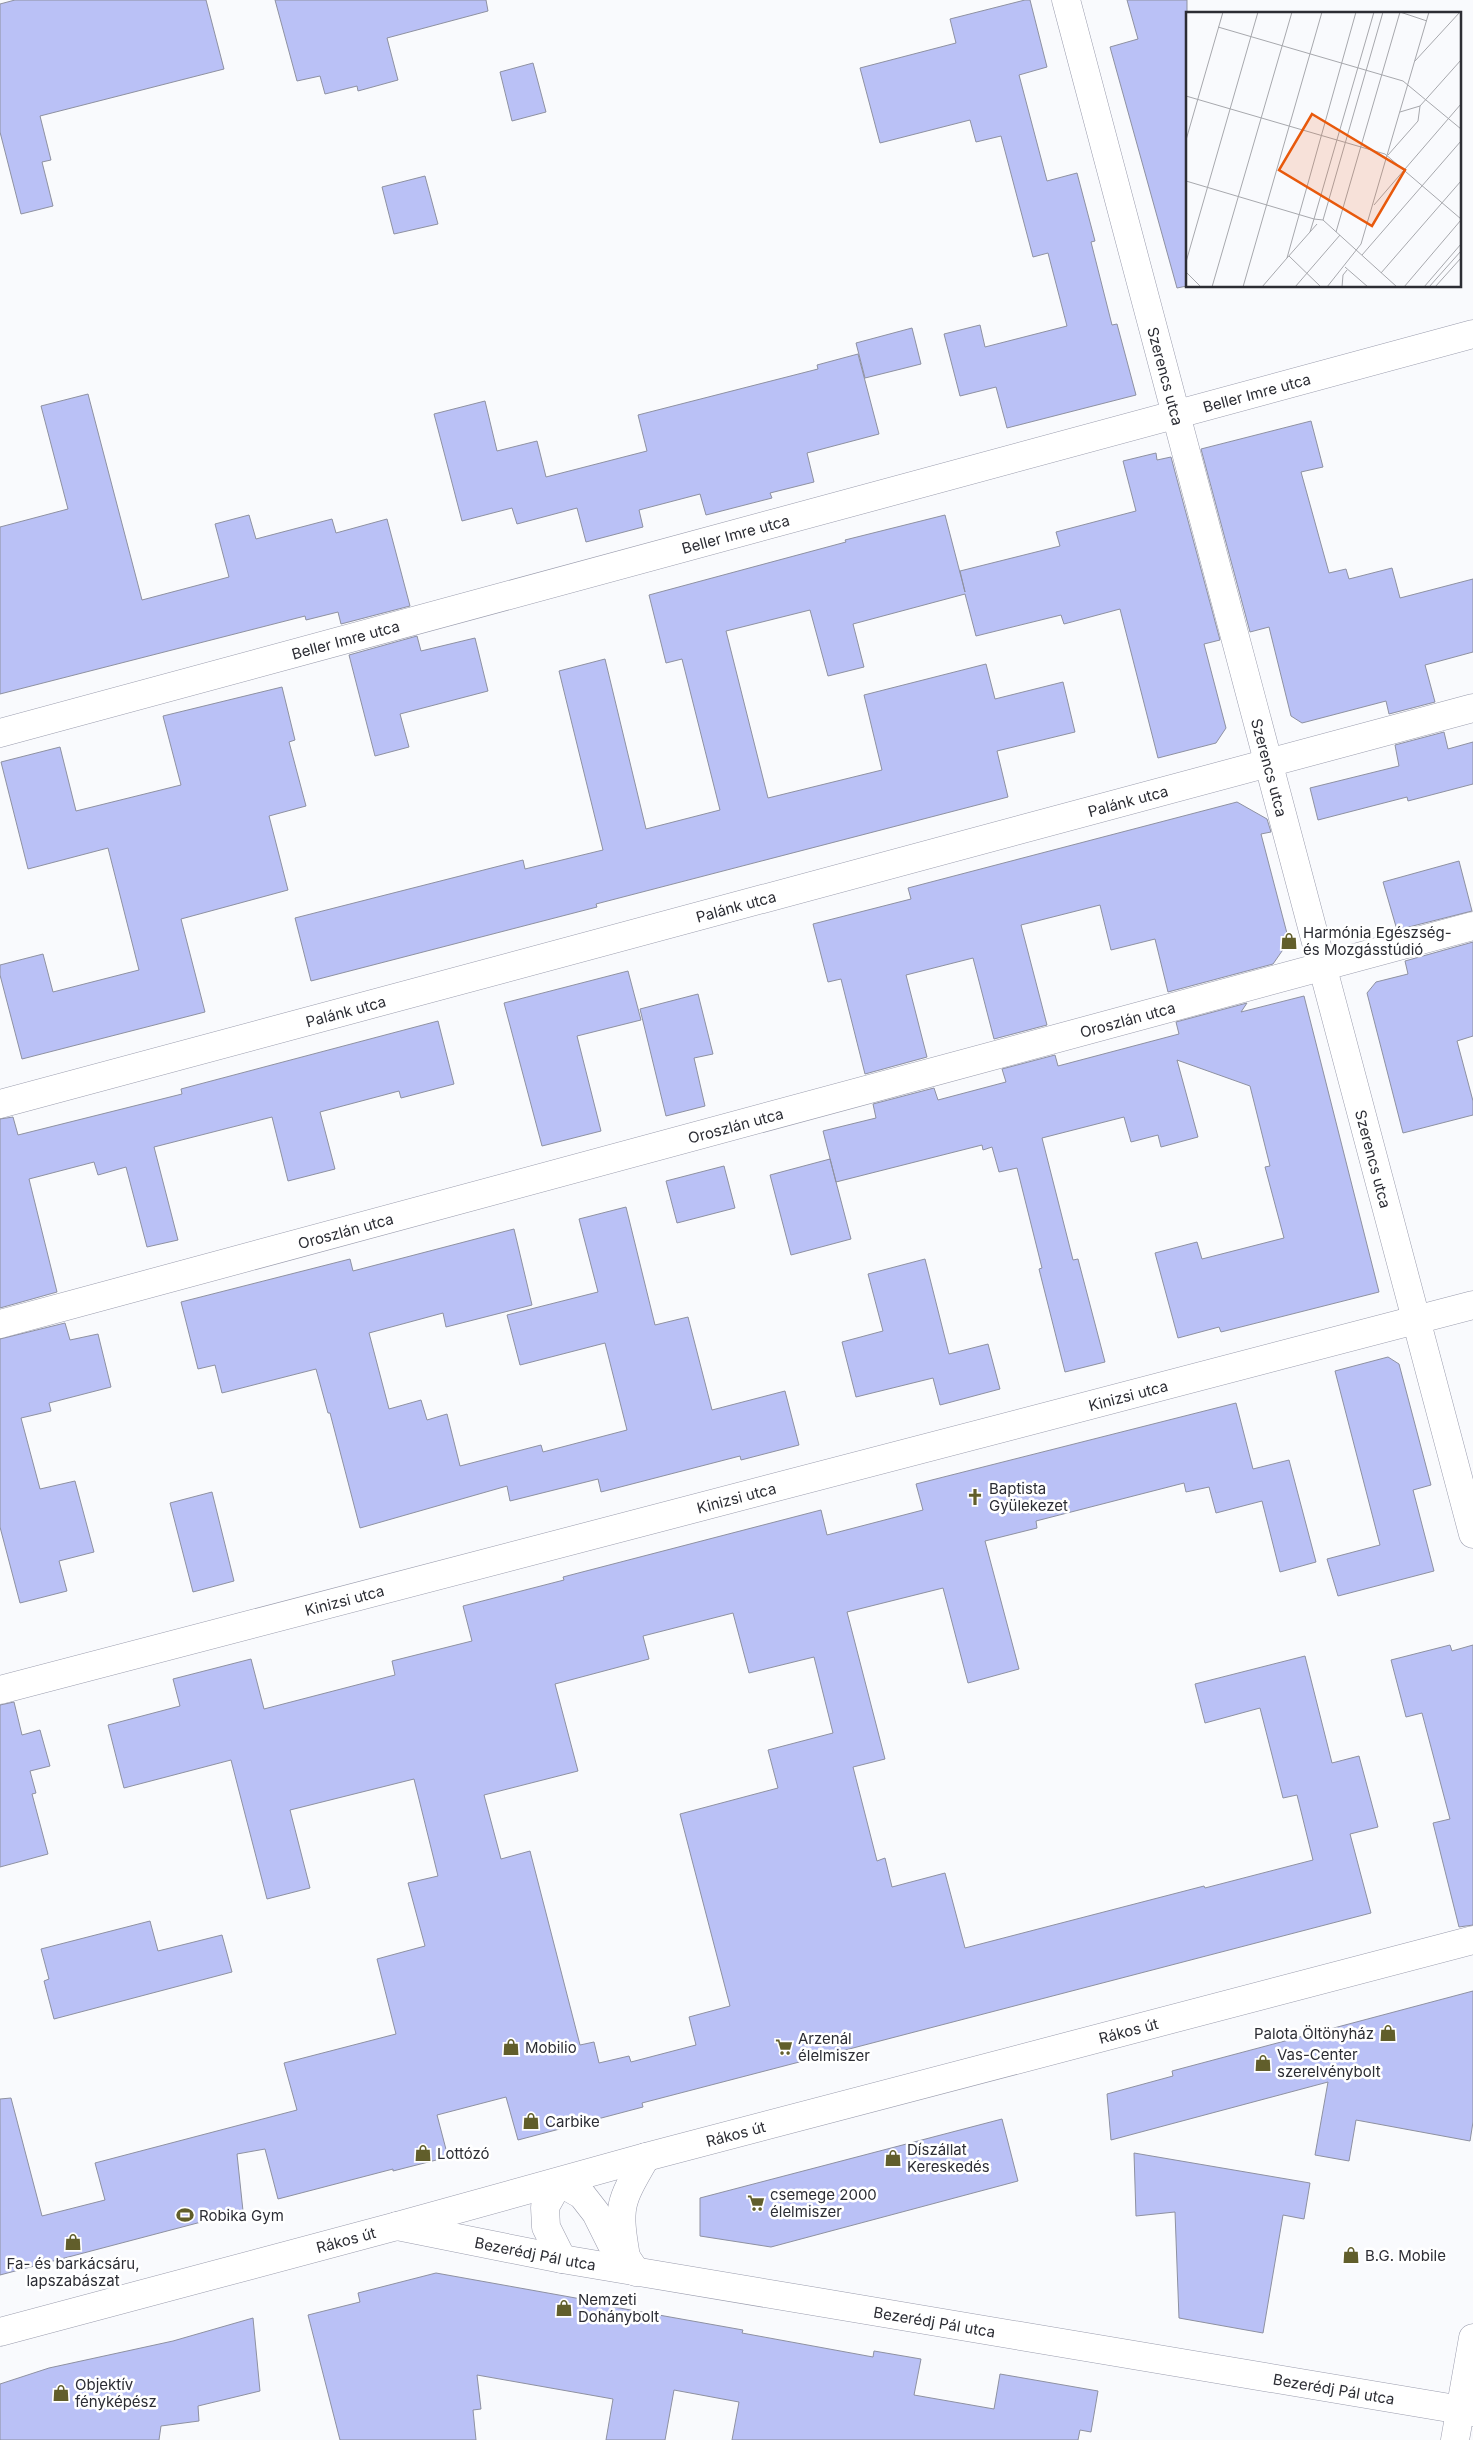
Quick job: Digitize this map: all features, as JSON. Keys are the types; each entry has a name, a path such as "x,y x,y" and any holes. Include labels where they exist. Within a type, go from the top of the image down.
{"street":[{"name":"Szerencs utca","path":"1066,0 1473,1534"},
{"name":"Beller Imre utca","path":"0,733 1473,334"},
{"name":"Palánk utca","path":"0,1104 1473,708"},
{"name":"Oroszlán utca","path":"0,1324 1473,926"},
{"name":"Kinizsi utca","path":"0,1690 1473,1305"},
{"name":"Rákos út","path":"0,2332 559,2182 646,2156 1473,1940"},
{"path":"631,2265 620,2224 621,2207 625,2194 646,2156"},
{"path":"562,2259 546,2227 545,2207 559,2182 582,2195 596,2213 611,2243 631,2265"},
{"name":"Bezerédj Pál utca","path":"397,2226 562,2259 631,2265 1466,2411"},
{"path":"1455,2440 1466,2411 1473,2338"}],"building":[{"path":"15,0 206,0 224,69 40,116 51,160 42,162 53,206 21,214 0,132 0,4"},
{"path":"275,0 486,0 488,11 387,38 398,80 358,91 357,86 325,94 320,76 297,81"},
{"path":"1030,0 1047,67 1019,75 1047,181 1077,173 1095,241 1091,242 1112,325 1117,324 1136,395 1007,428 996,387 960,396 944,334 980,325 985,347 1067,326 1048,253 1033,257 1001,136 976,142 970,120 880,143 860,68 956,43 950,19"},
{"path":"1127,0 1187,0 1186,286 1177,288 1110,47 1138,39"},
{"path":"533,63 546,112 512,121 500,72"},
{"path":"425,176 438,224 394,234 382,187"},
{"path":"912,328 921,364 865,378 856,343"},
{"path":"858,354 879,434 807,453 814,482 770,493 772,498 706,515 700,494 639,510 643,527 586,542 577,508 517,524 512,508 462,521 434,414 485,401 497,451 537,441 546,477 647,451 638,415 818,369 817,365"},
{"path":"88,394 142,600 229,577 215,524 249,515 256,539 332,519 336,533 387,519 410,606 341,624 338,612 306,620 305,616 0,694 0,527 68,509 41,406"},
{"path":"1311,421 1323,467 1301,472 1329,573 1346,569 1349,579 1392,568 1400,598 1473,579 1473,652 1425,665 1435,702 1389,714 1386,701 1302,723 1291,716 1269,627 1250,632 1201,449"},
{"path":"1156,453 1157,460 1171,457 1220,640 1204,644 1226,728 1216,743 1158,758 1120,609 1064,624 1061,615 976,636 965,594 853,624 864,667 828,676 810,610 726,631 768,798 882,770 864,695 986,664 995,699 1063,682 1075,732 997,751 1008,797 596,904 597,907 311,981 295,918 523,860 525,869 603,850 559,671 605,659 646,829 720,810 682,659 666,663 649,595 846,542 845,540 945,515 965,592 960,571 1060,546 1056,532 1136,511 1123,461"},
{"path":"417,636 421,651 475,638 488,691 400,714 409,747 375,756 349,655"},
{"path":"282,687 295,740 289,742 306,806 269,816 288,890 181,919 205,1012 22,1059 0,975 0,965 43,954 53,992 139,970 108,848 28,869 1,762 60,747 76,811 181,785 163,716"},
{"path":"1444,732 1448,749 1473,742 1473,784 1408,801 1407,797 1318,820 1310,788 1399,766 1395,745"},
{"path":"1237,802 1267,819 1271,832 1261,834 1289,941 1273,964 1168,992 1155,939 1111,950 1100,905 1021,925 1047,1025 994,1039 973,958 906,975 927,1057 865,1074 841,979 828,982 813,924 911,899 908,888"},
{"path":"1459,861 1472,911 1397,930 1383,882"},
{"path":"1473,942 1473,1036 1457,1041 1473,1101 1473,1115 1403,1133 1367,993 1376,982 1408,974 1405,961"},
{"path":"628,971 641,1020 577,1036 601,1131 542,1146 504,1003"},
{"path":"698,994 713,1054 694,1058 705,1106 666,1116 640,1009"},
{"path":"1304,996 1379,1292 1221,1332 1219,1327 1178,1338 1155,1253 1197,1242 1202,1259 1284,1238 1265,1167 1270,1166 1250,1086 1177,1060 1198,1137 1161,1147 1158,1135 1131,1142 1124,1117 1042,1138 1073,1260 1078,1259 1105,1362 1065,1372 1039,1269 1042,1268 1017,1168 999,1172 992,1147 983,1150 982,1145 836,1182 823,1131 876,1118 873,1104 934,1088 938,1100 1006,1082 1002,1069 1055,1055 1058,1066 1179,1034 1176,1022 1247,1003 1241,1012"},
{"path":"438,1021 454,1084 401,1098 399,1091 320,1112 335,1169 288,1181 272,1117 154,1147 178,1240 147,1247 126,1167 98,1175 94,1162 29,1179 57,1292 0,1308 0,1119 13,1117 18,1135 182,1094 181,1089"},
{"path":"830,1159 851,1239 791,1255 770,1175"},
{"path":"724,1166 735,1208 677,1223 666,1181"},
{"path":"626,1207 655,1325 688,1317 712,1410 785,1391 799,1445 741,1460 740,1456 601,1492 598,1479 510,1501 507,1486 360,1528 330,1413 328,1413 316,1369 222,1393 215,1365 198,1369 181,1302 350,1259 353,1271 514,1229 532,1305 446,1327 443,1313 369,1333 389,1409 421,1400 427,1420 447,1414 460,1466 541,1445 543,1452 627,1430 605,1343 520,1365 507,1315 598,1292 579,1219"},
{"path":"925,1259 949,1354 988,1344 1000,1389 940,1405 933,1378 856,1397 842,1342 883,1331 868,1274"},
{"path":"65,1323 70,1340 98,1334 111,1387 49,1403 51,1411 21,1418 40,1489 75,1481 94,1552 59,1561 67,1591 20,1603 0,1527 0,1339"},
{"path":"1388,1357 1399,1364 1431,1485 1413,1490 1434,1571 1338,1596 1327,1559 1380,1545 1335,1371"},
{"path":"1236,1403 1253,1469 1289,1460 1316,1562 1280,1572 1262,1501 1216,1513 1209,1487 1186,1492 1184,1483 1036,1521 1037,1528 985,1541 1019,1669 968,1683 943,1588 847,1612 885,1759 853,1767 877,1861 885,1858 892,1887 945,1873 965,1948 1204,1886 1205,1888 1313,1860 1297,1795 1283,1798 1260,1708 1205,1723 1195,1684 1305,1656 1332,1763 1359,1756 1378,1827 1350,1834 1371,1913 642,2103 643,2107 518,2140 506,2097 437,2115 448,2157 393,2171 393,2169 278,2199 265,2149 237,2154 243,2211 0,2275 0,2099 11,2098 42,2216 105,2200 95,2163 297,2110 284,2063 396,2034 377,1959 425,1946 408,1883 438,1876 414,1779 290,1810 310,1888 267,1899 231,1760 124,1788 108,1725 180,1706 173,1679 251,1659 264,1709 395,1675 392,1661 472,1641 463,1606 564,1580 563,1577 821,1510 827,1535 923,1510 916,1484","holes":["733,1613 749,1673 814,1657 833,1733 768,1750 778,1788 680,1814 730,2006 689,2017 696,2045 631,2062 629,2056 599,2063 594,2042 580,2045 530,1851 501,1859 484,1795 578,1771 555,1684 649,1659 643,1636"]},
{"path":"212,1492 234,1581 193,1592 170,1503"},
{"path":"1450,1645 1452,1651 1473,1645 1473,1925 1459,1927 1433,1823 1450,1819 1422,1713 1406,1717 1391,1660"},
{"path":"14,1702 22,1735 40,1730 50,1766 30,1771 36,1793 32,1794 48,1854 0,1867 0,1705"},
{"path":"150,1921 158,1951 222,1935 232,1972 54,2019 44,1981 49,1979 41,1949"},
{"path":"1473,1991 1473,2122 1470,2141 1356,2120 1349,2161 1315,2155 1328,2082 1111,2140 1107,2094 1173,2076 1172,2071"},
{"path":"1002,2119 1018,2181 771,2247 700,2236 700,2198"},
{"path":"1134,2153 1310,2183 1304,2219 1283,2215 1263,2333 1179,2318 1175,2212 1136,2216"},
{"path":"436,2273 598,2302 597,2304 743,2330 742,2333 873,2357 874,2351 921,2359 914,2395 994,2409 1000,2374 1098,2391 1091,2432 1080,2430 1078,2440 732,2440 739,2402 674,2390 665,2440 606,2440 613,2399 477,2375 481,2409 473,2410 476,2440 340,2440 308,2315 360,2302 358,2293"},
{"path":"253,2318 260,2391 198,2406 199,2421 161,2426 159,2440 0,2440 0,2384 49,2368 173,2341"}],"place":[{"name":"Harmónia Egészség- és Mozgásstúdió","path":"1289,941"},
{"name":"Baptista Gyülekezet","path":"975,1497"},
{"name":"Palota Öltönyház","path":"1388,2033"},
{"name":"Mobilio","path":"511,2047"},
{"name":"Arzenál élelmiszer","path":"784,2047"},
{"name":"Vas-Center szerelvénybolt","path":"1263,2063"},
{"name":"Carbike","path":"531,2121"},
{"name":"Lottózó","path":"423,2153"},
{"name":"Díszállat Kereskedés","path":"893,2158"},
{"name":"csemege 2000 élelmiszer","path":"756,2203"},
{"name":"Robika Gym","path":"185,2215"},
{"name":"Fa- és barkácsáru, lapszabászat","path":"73,2242"},
{"name":"B.G. Mobile","path":"1351,2255"},
{"name":"Nemzeti Dohánybolt","path":"564,2308"},
{"name":"Objektív fényképész","path":"61,2393"}]}
